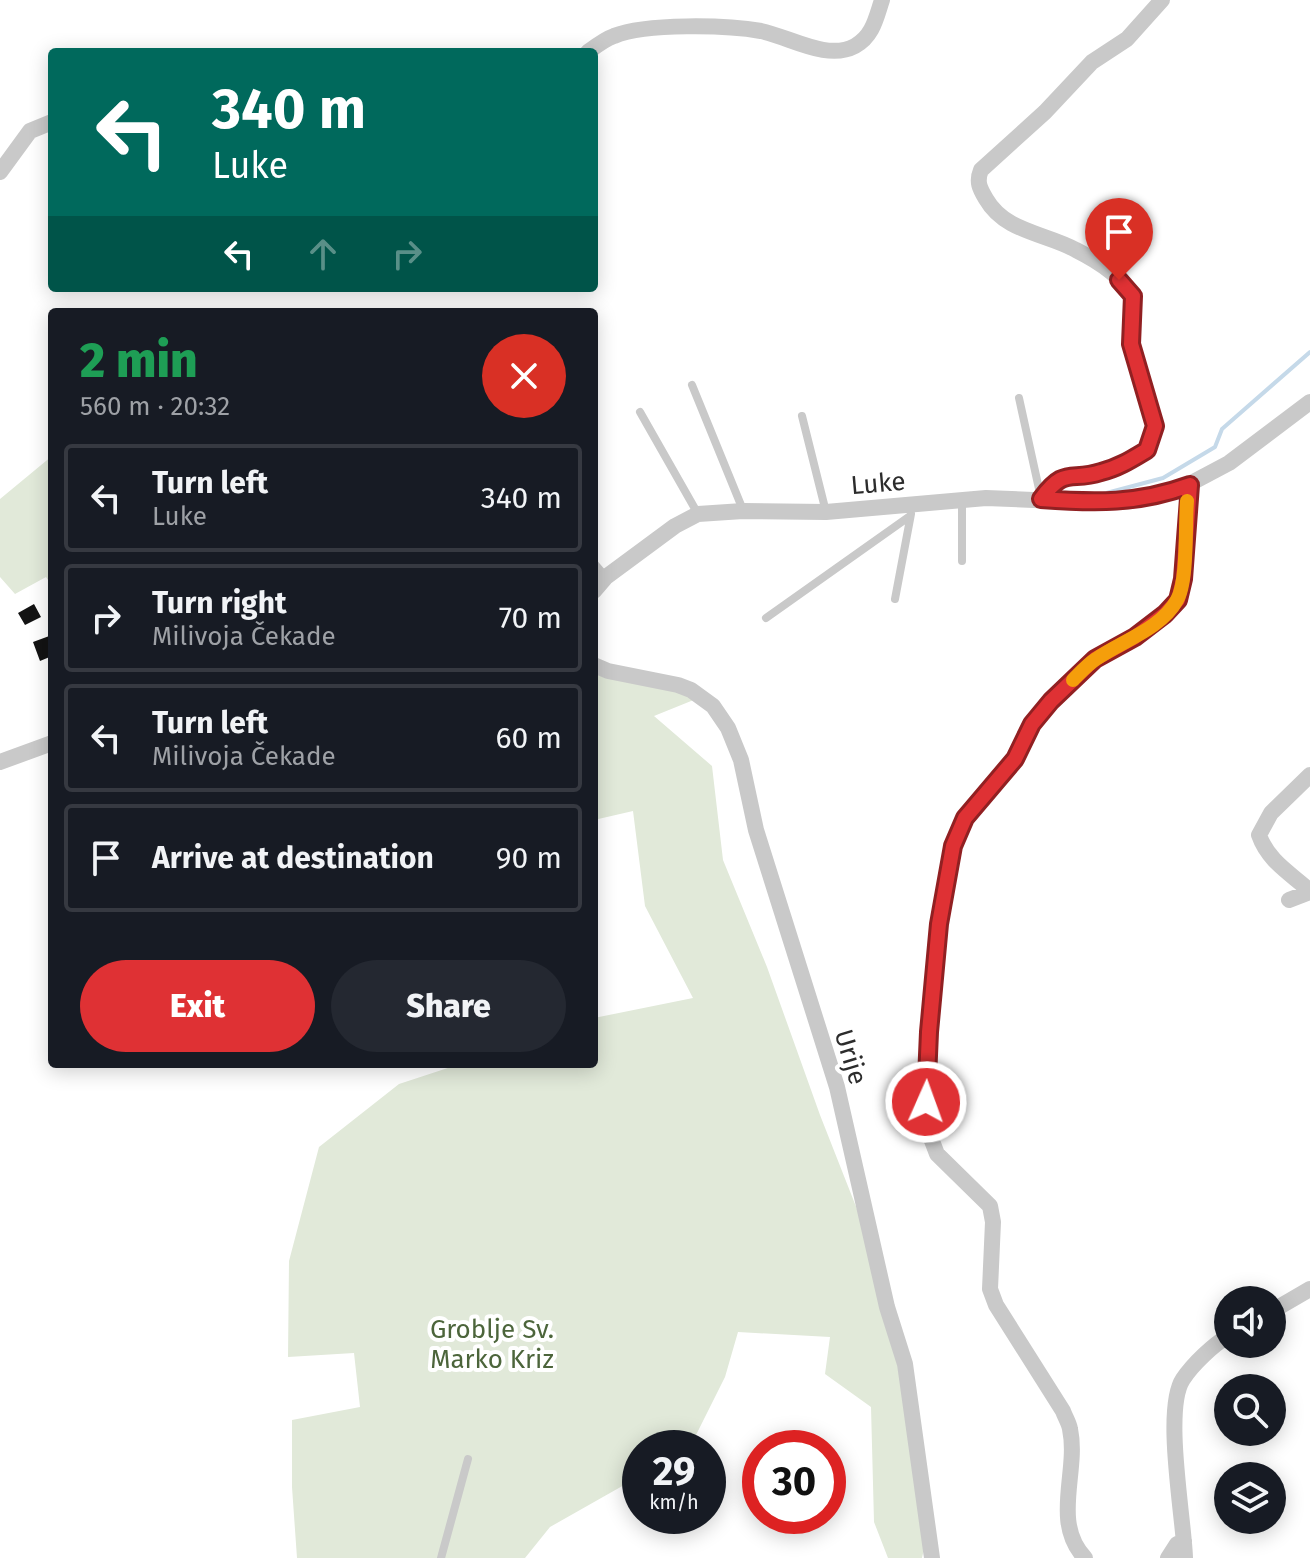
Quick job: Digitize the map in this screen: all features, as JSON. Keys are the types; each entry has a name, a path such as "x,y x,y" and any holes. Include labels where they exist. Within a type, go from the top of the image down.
{"street":[{"path":"594,48 615,35 645,30 720,26 763,32 834,53 853,47 869,35 882,0"},
{"path":"1041,499 1052,484 1067,475 1099,473 1126,463 1147,450 1155,426 1131,344 1133,296 1107,269 1074,249 1002,219 979,187 978,177 981,170 1045,112 1092,62 1127,39 1162,0"},
{"path":"0,172 30,131 48,124"},
{"name":"Luke","path":"598,586 606,577 675,526 698,514 911,510 986,498 1104,503 1130,501 1190,485 1229,463 1310,402"},
{"path":"1085,1558 1077,1550 1070,1532 1067,1511 1070,1430 1063,1411 996,1305 990,1289 993,1222 990,1206 937,1154 929,1133 926,1102 929,1032 938,939 953,846 965,818 1015,759 1032,724 1051,701 1095,659 1135,637 1178,600 1183,579 1190,485"},
{"name":"Urije","path":"598,667 691,690 713,706 728,728 741,760 756,830 837,1087 887,1307 905,1364 932,1558"},
{"path":"0,762 48,744"},
{"path":"1289,900 1310,892 1274,861 1259,835 1271,813 1310,775"},
{"path":"1286,1303 1310,1289"},
{"path":"1185,1558 1177,1481 1175,1405 1182,1380 1214,1349"},
{"path":"1168,1558 1177,1544 1184,1541"}],"lane":[{"path":"692,385 743,511"},
{"path":"1019,398 1041,499"},
{"path":"640,412 698,514"},
{"path":"802,416 826,512"},
{"path":"962,501 962,561"},
{"path":"895,599 911,510"},
{"path":"766,618 911,510"},
{"path":"598,568 606,577"},
{"path":"441,1558 468,1459"}],"green space":[{"path":"48,459 48,580 46,577 15,594 0,577 0,499"},
{"name":"Groblje Sv. Marko Kriz","path":"598,667 701,697 654,716 712,766 723,860 767,967 820,1115 888,1288 928,1531 922,1558 888,1558 874,1522 871,1407 825,1374 830,1337 738,1332 725,1377 698,1430 622,1430 622,1486 550,1527 525,1558 297,1558 292,1487 292,1420 360,1407 354,1353 288,1357 289,1261 319,1147 399,1084 448,1068 598,1068 598,1017 693,998 645,906 633,811 598,819"}],"building":[{"path":"34,604 41,617 25,625 18,613"},
{"path":"48,636 48,658 40,661 33,642"}],"waterway":[{"path":"1099,495 1163,478 1215,447 1222,429 1310,352"},
{"path":"1061,493 1083,494"}],"slow traffic":[{"path":"1073,680 1095,659 1135,637 1178,600 1183,579 1187,501"}],"route":[{"path":"926,1102 939,924 953,846 965,818 1015,759 1032,724 1051,701 1095,659 1135,637 1165,614 1178,600 1183,579 1190,485 1130,501 1104,503 1041,499 1052,484 1067,475 1099,473 1126,463 1147,450 1155,426 1131,344 1133,296 1119,280"}]}
